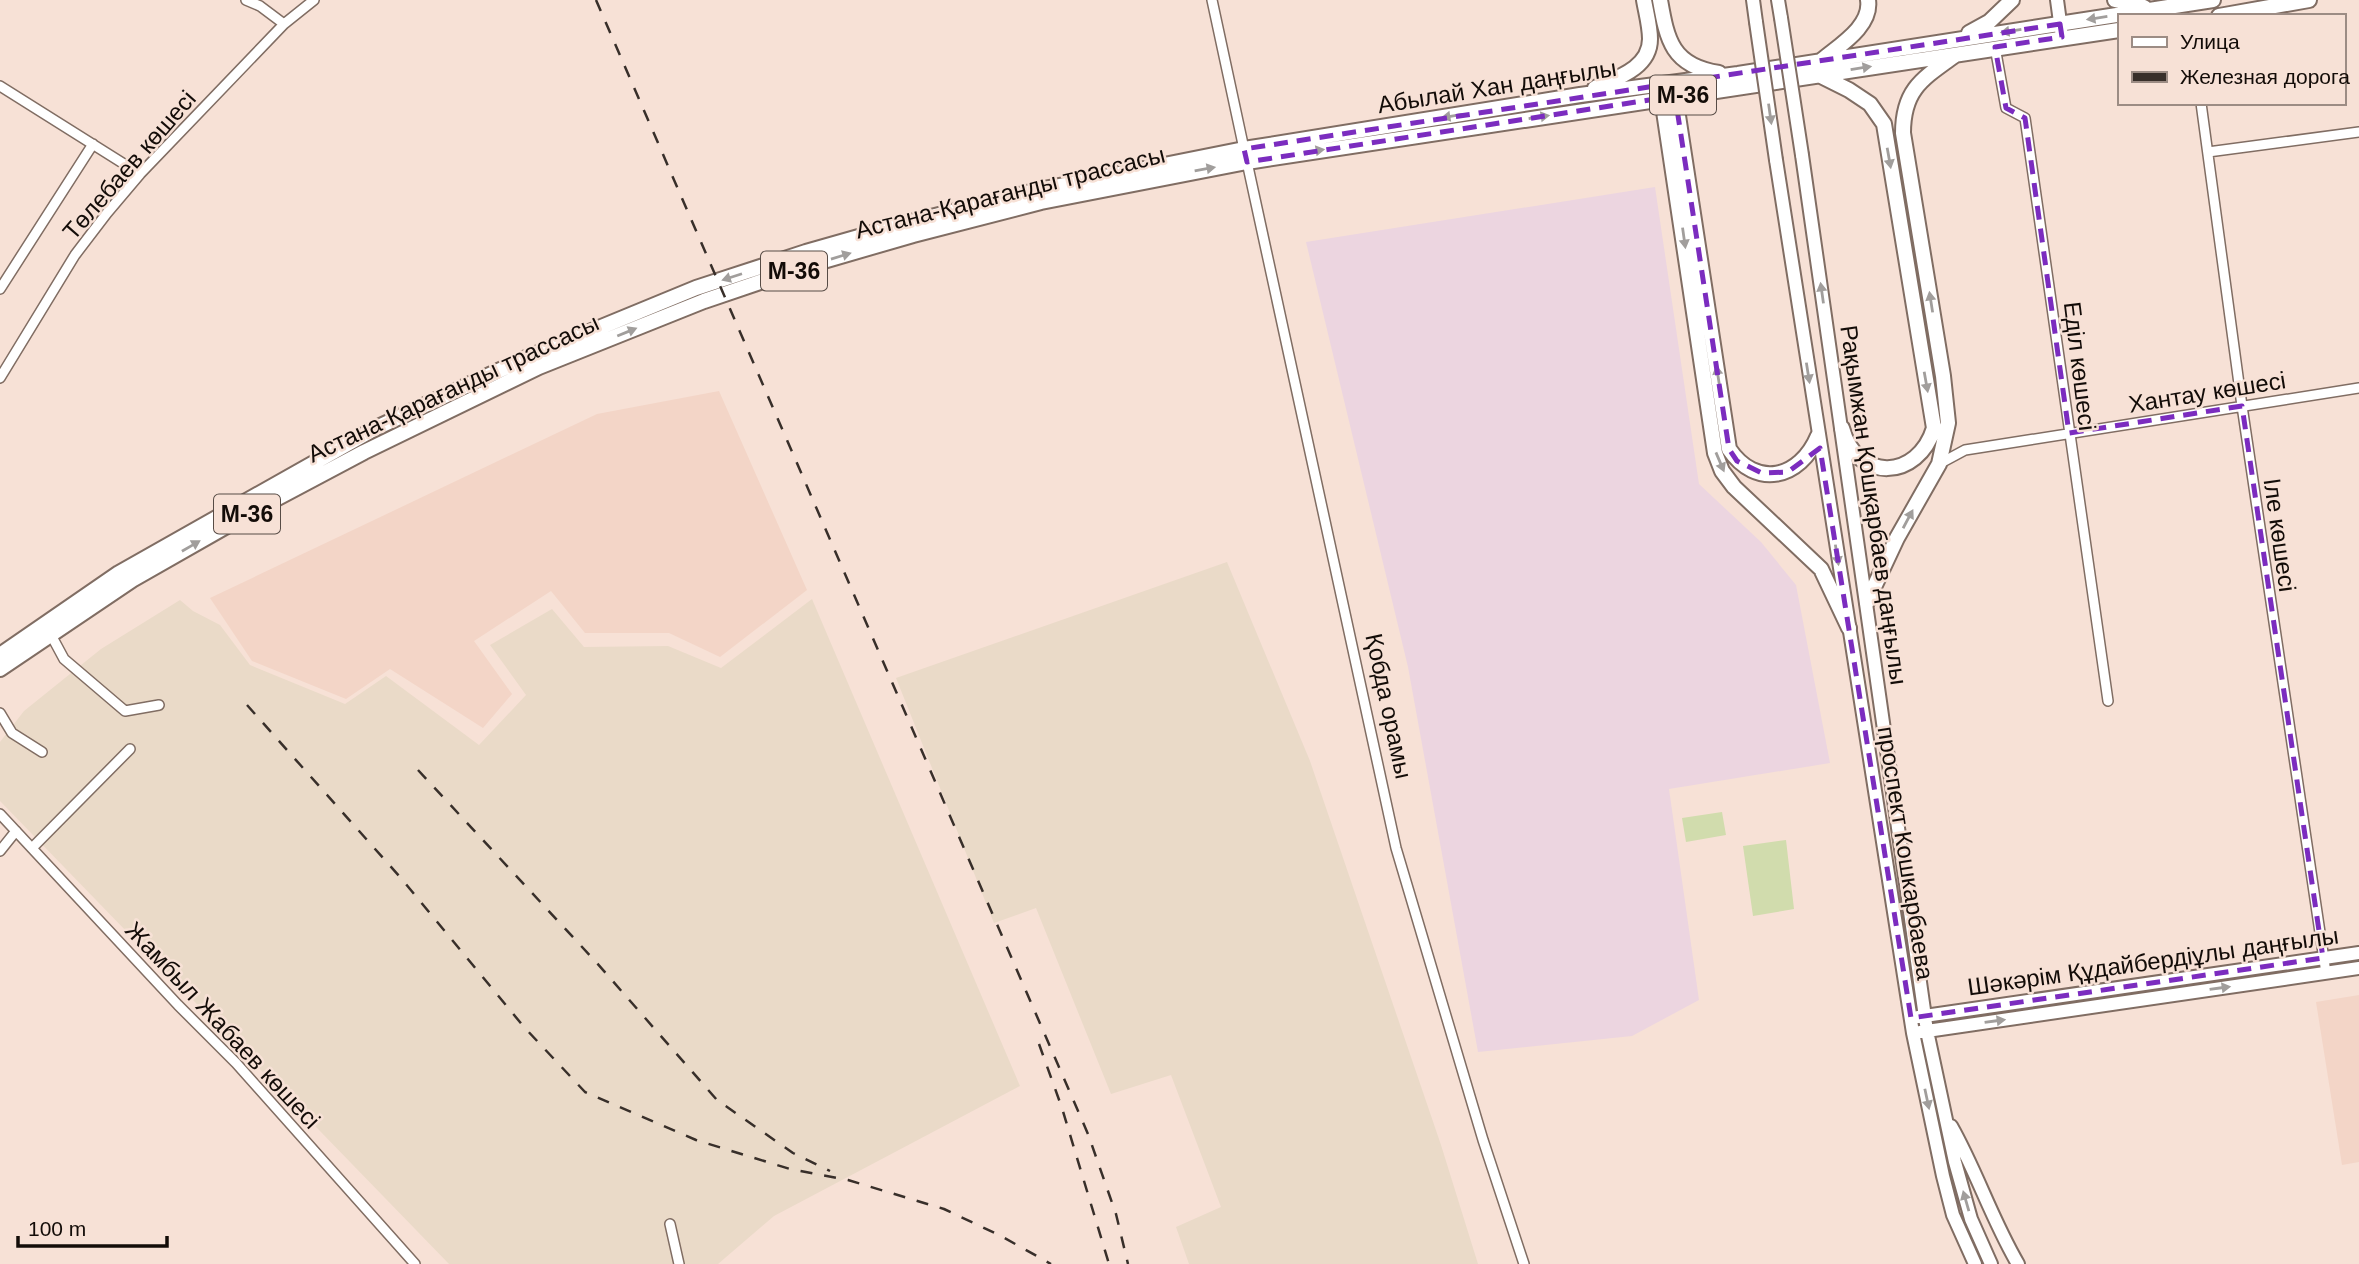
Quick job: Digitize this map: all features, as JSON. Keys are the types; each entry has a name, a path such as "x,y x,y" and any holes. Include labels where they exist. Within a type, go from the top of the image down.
{"main road":[{"path":"1580,95 1629,73 1643,60 1650,41 1644,0"},
{"path":"1660,0 1666,35 1674,51 1699,69 1738,74"},
{"name":"Рақымжан Қошқарбаев даңғылы","path":"1753,0 1826,488"},
{"name":"Рақымжан Қошқарбаев даңғылы","path":"1778,0 1842,428 1927,1031"},
{"path":"1842,428 1846,443 1854,455 1866,463 1888,468 1909,463 1921,454 1930,442 1934,428 1884,124 1870,104 1820,67 1857,31 1870,8 1868,0"},
{"path":"1867,601 1897,538 1939,464 1948,423 1945,388 1903,133 1903,116 1908,99 1928,73 2012,0"},
{"path":"2056,0 2061,30"},
{"path":"2115,0 2136,6 2161,8"},
{"name":"Абылай Хан даңғылы","path":"2134,14 2213,0"},
{"path":"2230,14 2309,0"},
{"name":"Абылай Хан даңғылы","path":"1960,46 1995,47 2118,17"},
{"name":"Абылай Хан даңғылы","path":"1245,155 1669,97 1820,67 2061,30 2118,30"},
{"name":"Абылай Хан даңғылы","path":"1245,155 1580,95 1738,74 1820,67"},
{"path":"1669,97 1728,449 1737,461 1762,474 1788,472 1804,460 1818,436"},
{"path":"1669,97 1715,453 1722,471 1734,487 1821,569 1849,628"},
{"name":"Астана-Қарағанды трассасы","path":"0,669 50,633 160,564 364,452 540,367 704,301 913,235 1245,155"},
{"name":"Астана-Қарағанды трассасы","path":"0,655 119,573 374,429 526,358 696,288 806,252 1039,190 1245,155"},
{"name":"проспект Кошкарбаева","path":"1826,488 1913,1032"},
{"name":"Шәкәрім Құдайбердіұлы даңғылы","path":"1910,1018 2359,953"},
{"name":"Шәкәрім Құдайбердіұлы даңғылы","path":"1913,1032 2359,968"},
{"path":"1927,1031 1955,1162 1971,1219 1991,1264"},
{"path":"1913,1032 1942,1176 1953,1215 1975,1264"},
{"path":"1945,1114 1971,1161 1988,1204 2018,1264"}],"street":[{"path":"246,0 260,6 284,24"},
{"name":"Төлебаев көшесі","path":"0,378 3,366 75,255 140,174 284,24 314,0"},
{"name":"Қобда орамы","path":"1212,0 1396,848 1479,1129 1524,1264"},
{"name":"Еділ көшесі","path":"1995,47 2006,108 2025,118 2108,701"},
{"path":"0,86 140,174"},
{"name":"Іле көшесі","path":"2201,105 2242,406 2326,973"},
{"path":"2208,152 2359,132"},
{"path":"0,289 93,144"},
{"name":"Хантау көшесі","path":"1939,464 1965,450 2359,388"},
{"path":"50,633 64,659 125,711 159,705"},
{"path":"0,713 12,733 42,752"},
{"path":"33,847 130,749"},
{"name":"Жамбыл Жабаев көшесі","path":"0,814 178,1005 236,1063 415,1264"},
{"path":"0,851 16,831"},
{"path":"670,1224 679,1264"}],"highlighted area":[{"path":"2060,24 2062,37 1995,47 2006,108 2025,118 2069,433 2242,406 2323,958 1911,1018 1820,448 1788,472 1762,473 1737,461 1729,449 1675,96 1247,162 1244,149"}],"shaded area":[{"path":"1655,187 1699,484 1761,542 1796,585 1830,763 1669,789 1699,1000 1632,1036 1478,1052 1408,667 1306,242"},
{"path":"719,391 807,590 720,657 669,633 585,633 551,591 474,641 512,694 483,728 390,669 346,699 252,661 210,598 597,414"},
{"path":"1227,562 1310,761 1441,1145 1478,1264 1189,1264 1176,1227 1221,1207 1171,1075 1111,1094 1036,908 994,923 896,678"},
{"path":"812,599 1020,1086 774,1216 718,1264 449,1264 0,801 0,742 24,711 101,649 180,600 193,611 220,625 250,665 345,704 386,676 479,745 526,695 490,645 552,609 584,647 668,646 721,668"},
{"path":"2359,995 2359,1162 2342,1165 2316,1002"}],"green space":[{"path":"1722,812 1726,835 1686,842 1682,818"},
{"path":"1786,840 1794,909 1753,916 1743,846"}],"railway":[{"path":"596,0 1088,1134 1116,1214 1128,1264"},
{"path":"247,705 400,877 524,1027 585,1092 696,1140 790,1169 848,1180 944,1209 1051,1264"},
{"path":"418,770 596,962 717,1100 793,1153 830,1171"},
{"path":"1039,1044 1062,1108 1109,1264"}]}
